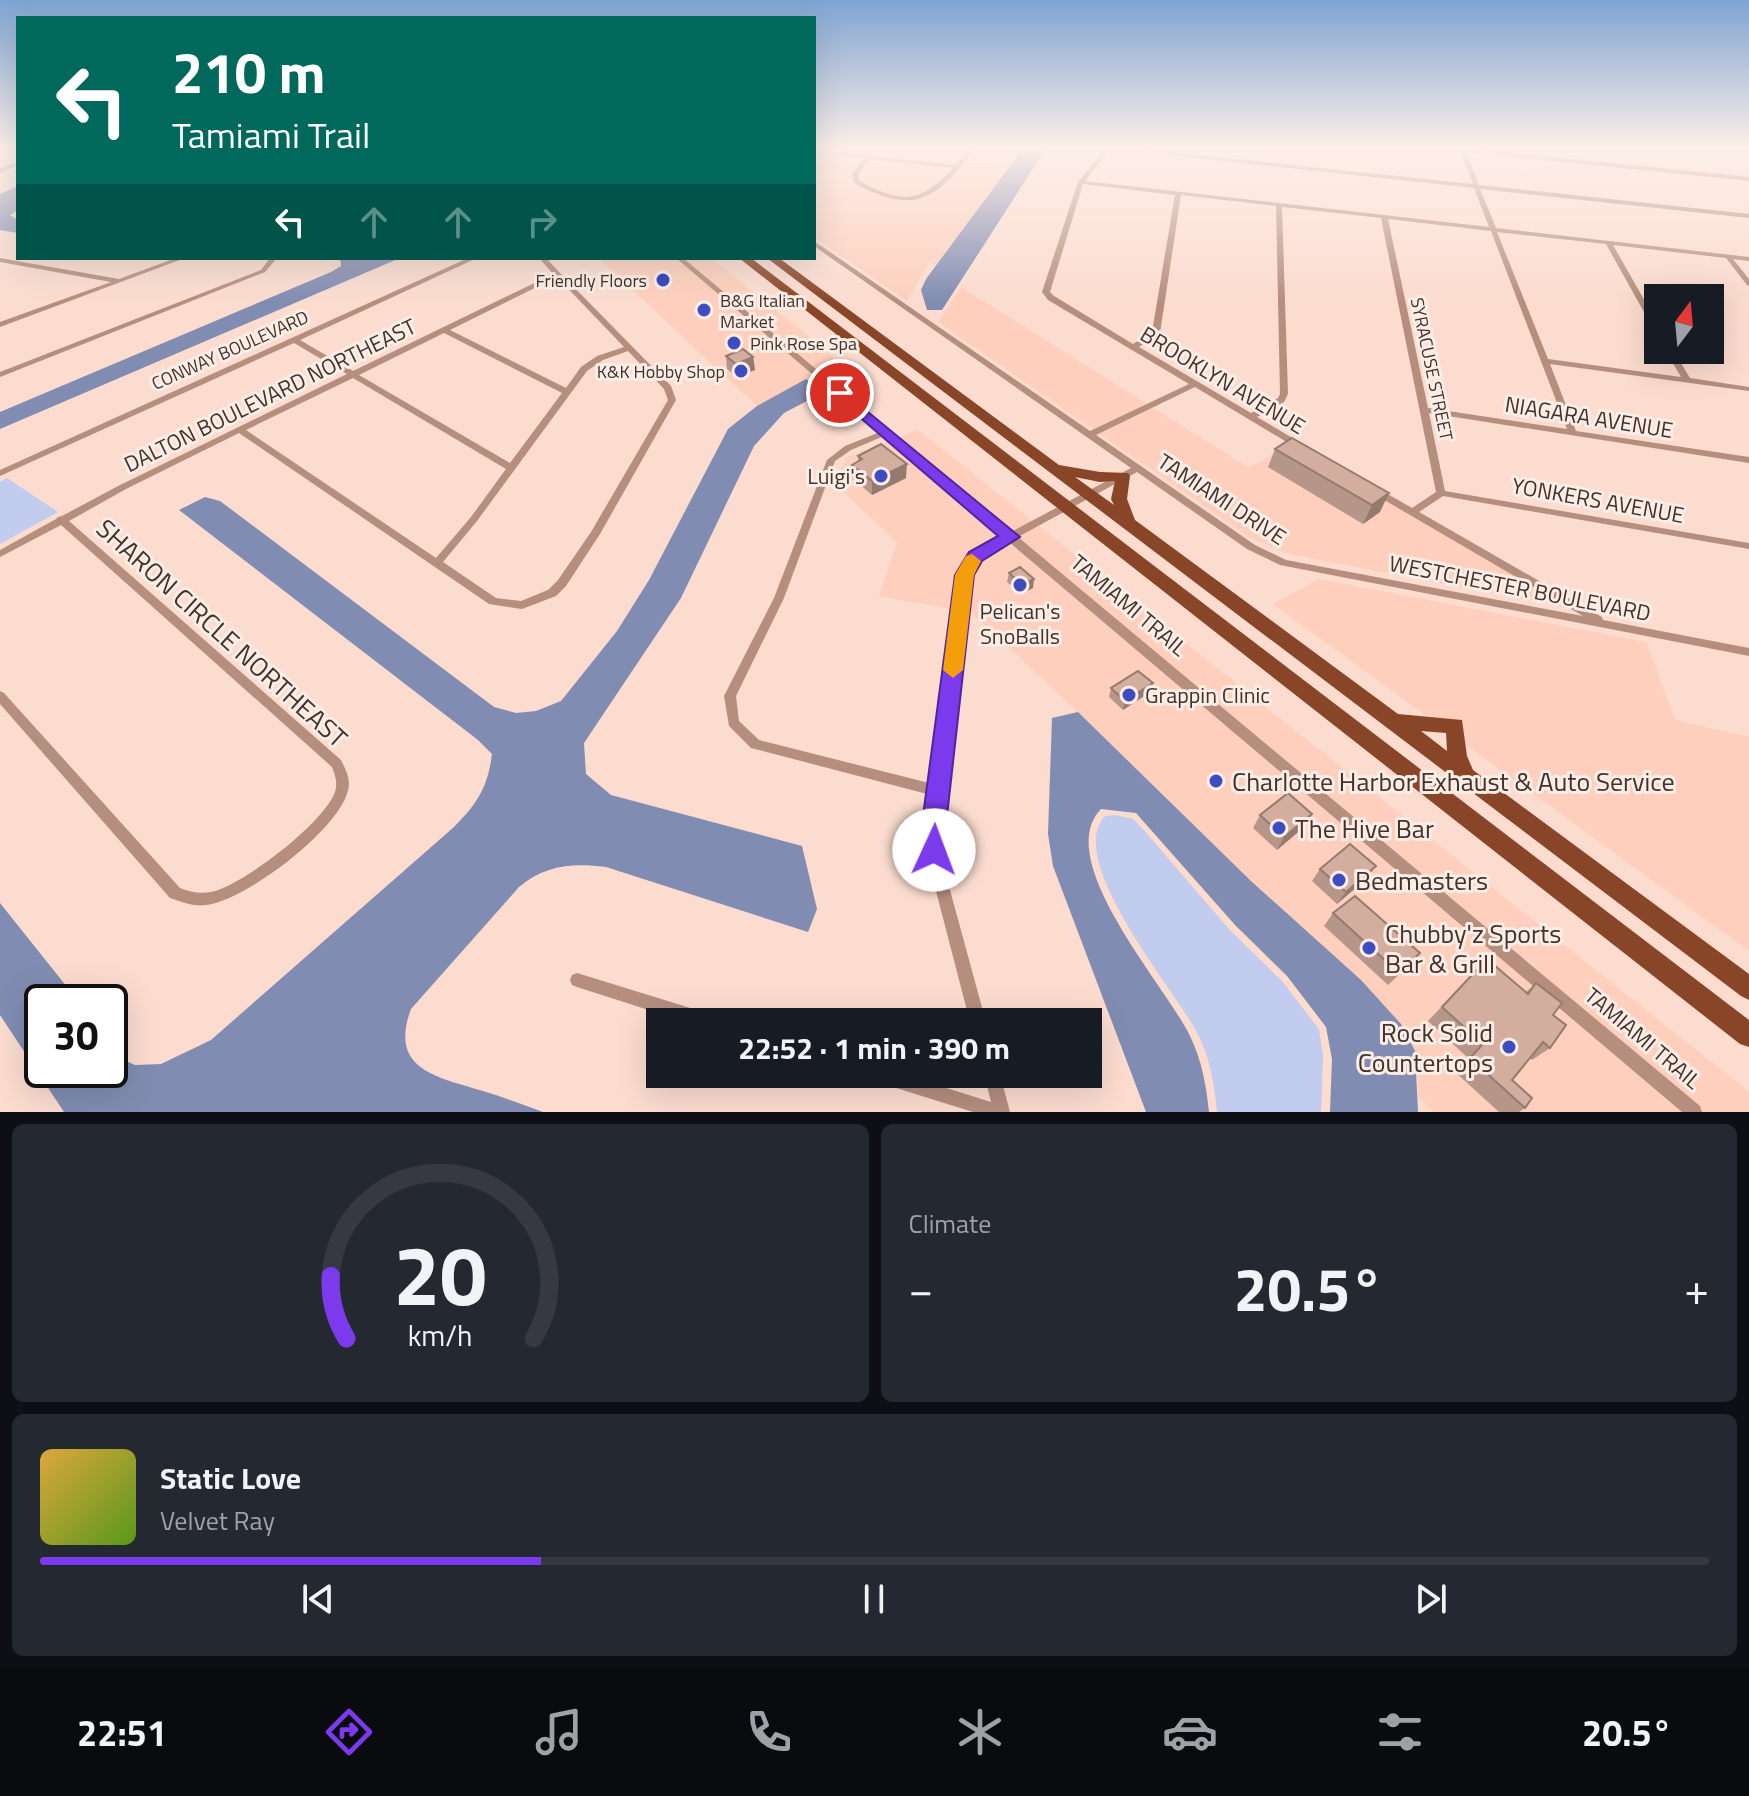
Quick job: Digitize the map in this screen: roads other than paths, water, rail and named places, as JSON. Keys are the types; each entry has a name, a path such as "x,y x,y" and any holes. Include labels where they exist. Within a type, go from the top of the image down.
{"main road":[{"name":"TAMIAMI TRAIL","path":"747,260 1749,1035"},
{"path":"775,260 1749,988"},
{"path":"1052,467 1088,476 1123,476 1119,499 1128,524"},
{"path":"1392,721 1455,726 1457,756 1465,774"}],"street":[{"name":"BROOKLYN AVENUE","path":"1076,199 1046,292 1304,449"},
{"path":"1133,347 1156,333 1177,199"},
{"path":"1228,199 1749,259"},
{"path":"1481,199 1573,433"},
{"path":"1589,199 1749,216"},
{"path":"1250,417 1281,400 1284,394 1279,205"},
{"name":"SYRACUSE STREET","path":"1384,217 1441,493"},
{"path":"1608,243 1644,306"},
{"path":"816,244 1138,468 976,556 965,575 934,833 937,868 974,1008"},
{"path":"1728,257 1749,284"},
{"path":"0,260 121,281"},
{"path":"3,322 177,260"},
{"path":"0,375 263,271 272,260"},
{"name":"CONWAY BOULEVARD","path":"0,473 470,260"},
{"path":"240,430 493,601 506,605 538,601 562,583 595,534 672,400 668,388 544,260"},
{"name":"TAMIAMI TRAIL","path":"681,260 1694,1112"},
{"name":"DALTON BOULEVARD NORTHEAST","path":"0,554 61,519 558,274"},
{"path":"444,330 567,392"},
{"path":"293,339 512,468"},
{"path":"437,563 591,363 629,348"},
{"path":"1544,361 1749,389"},
{"path":"1677,364 1687,381"},
{"path":"1089,435 1195,384"},
{"name":"NIAGARA AVENUE","path":"1424,410 1749,460"},
{"path":"886,432 848,448 831,460 779,598 735,683 729,710 733,723 755,744 938,791"},
{"name":"TAMIAMI DRIVE","path":"1138,468 1251,547 1284,563"},
{"path":"1371,489 1607,625"},
{"path":"1411,513 1441,493"},
{"name":"YONKERS AVENUE","path":"1441,493 1749,546"},
{"name":"SHARON CIRCLE NORTHEAST","path":"0,696 175,893 190,899 211,899 234,891 254,878 320,822 334,807 342,791 343,776 337,764 61,519"},
{"name":"WESTCHESTER BOULEVARD","path":"1284,563 1749,652"},
{"path":"577,980 666,1008"},
{"path":"923,1088 1001,1112"},
{"path":"995,1088 1001,1112"}],"place":[{"name":"Friendly Floors","path":"663,280"},
{"name":"B&G Italian Market","path":"704,310"},
{"name":"Pink Rose Spa","path":"734,343"},
{"name":"K&K Hobby Shop","path":"741,371"},
{"name":"Luigi's","path":"881,476"},
{"name":"Pelican's SnoBalls","path":"1020,585"},
{"name":"Grappin Clinic","path":"1129,695"},
{"name":"Charlotte Harbor Exhaust & Auto Service","path":"1216,781"},
{"name":"The Hive Bar","path":"1279,828"},
{"name":"Bedmasters","path":"1339,880"},
{"name":"Chubby'z Sports Bar & Grill","path":"1369,948"},
{"name":"Rock Solid Countertops","path":"1509,1047"}]}
